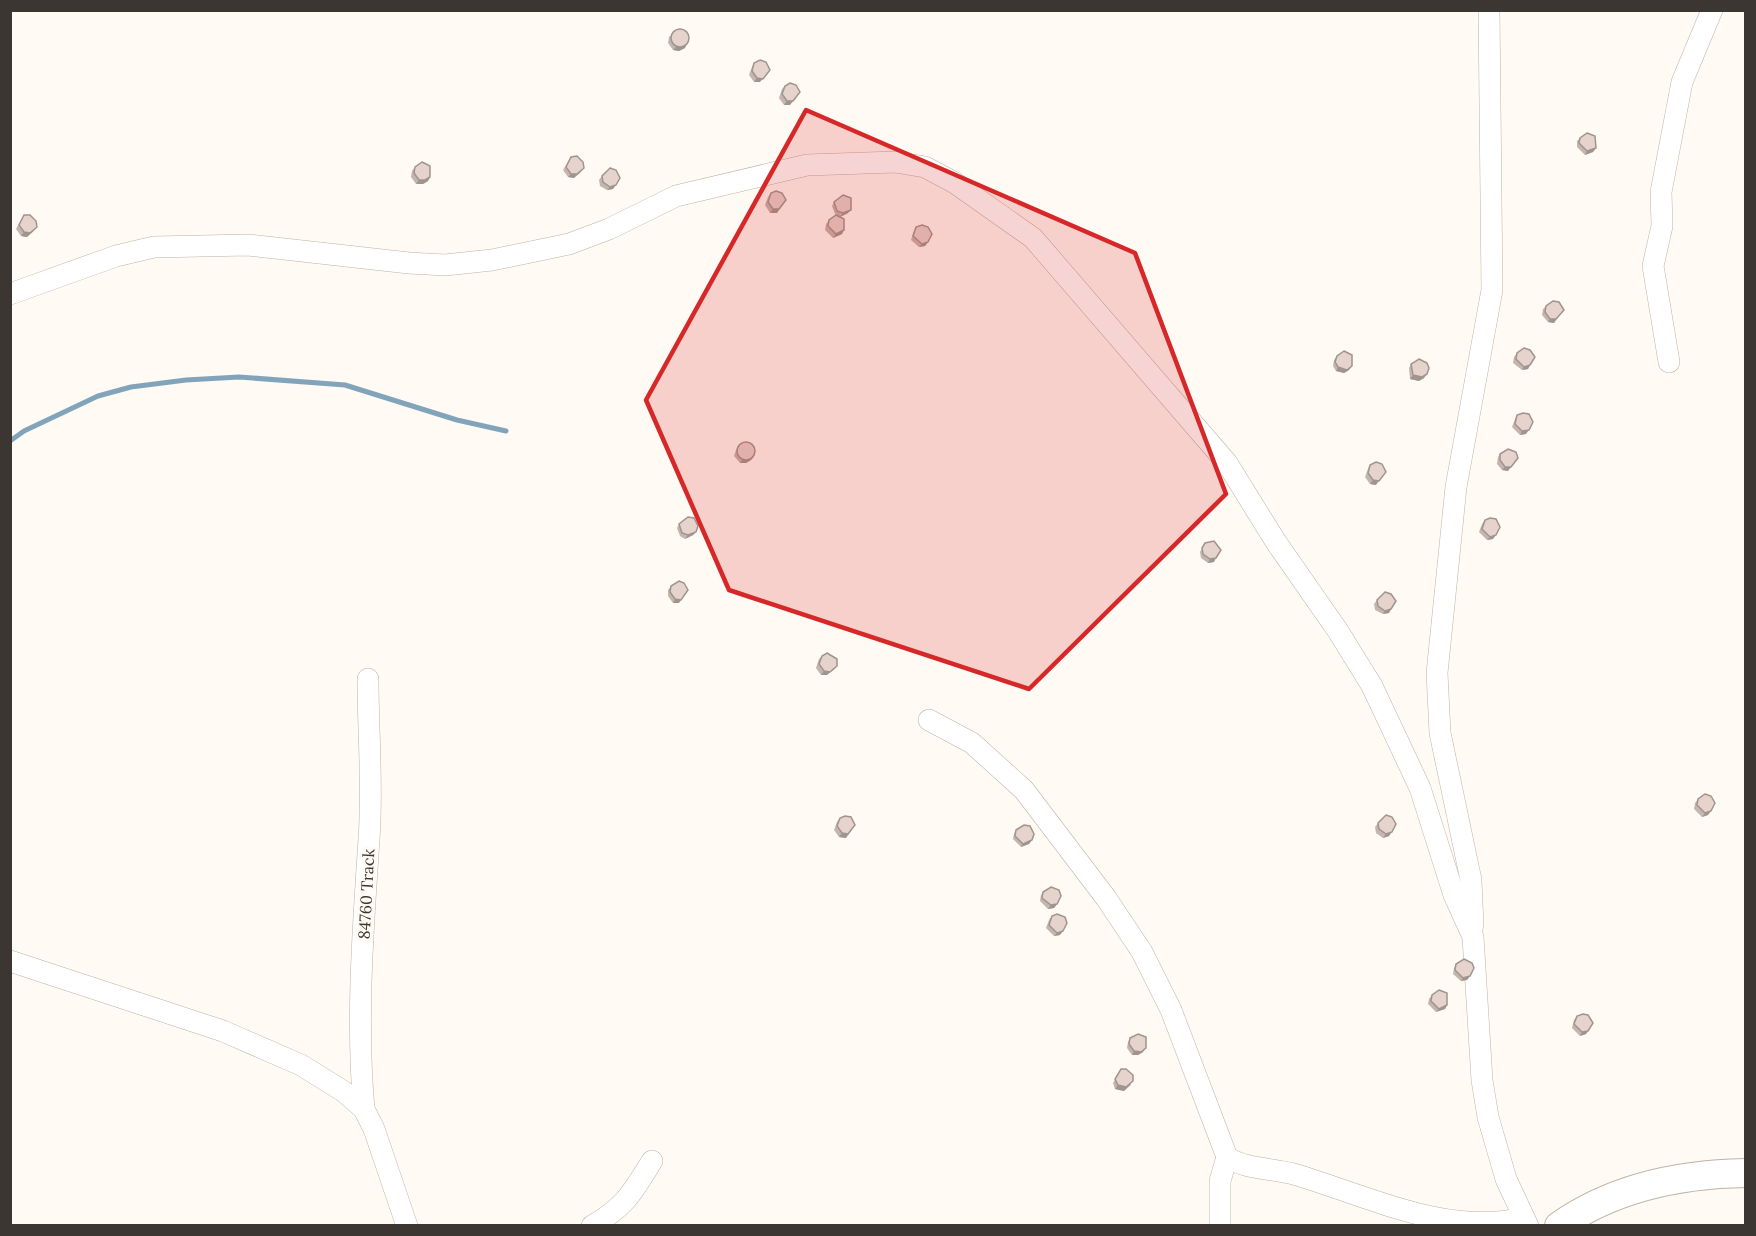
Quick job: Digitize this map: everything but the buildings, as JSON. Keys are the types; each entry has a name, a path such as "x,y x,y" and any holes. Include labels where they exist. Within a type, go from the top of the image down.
{"street":[{"path":"1227,1157 1245,1164 1297,1175 1376,1203 1425,1216 1466,1222 1526,1222 1506,1179 1488,1117 1482,1080 1471,880 1440,733 1437,673 1456,487 1492,290 1489,10"},
{"path":"1669,362 1653,266 1662,226 1661,192 1682,82 1709,23 1712,10"},
{"path":"10,294 116,256 154,247 248,245 436,264 492,260 569,244 609,229 676,196 807,165 895,162 925,168 995,209 1033,238 1227,463 1276,542 1372,686 1420,788 1454,895 1473,938"},
{"name":"84760 Track","path":"364,1109 361,1045 364,883 370,812 368,679"},
{"path":"929,720 972,743 1024,790 1106,898 1142,952 1171,1010 1227,1157 1220,1181 1220,1226"},
{"path":"10,961 223,1031 301,1065 344,1091 364,1109 384,1152 407,1226"},
{"path":"592,1226 618,1211 627,1202 652,1161"},
{"path":"1559,1226 1604,1200 1642,1186 1679,1178 1746,1173"}],"highlighted area":[{"path":"806,110 1135,253 1226,494 1029,689 729,590 646,400"}],"waterway":[{"path":"10,441 24,431 98,396 131,387 186,380 239,377 345,385 457,420 506,431"}]}
